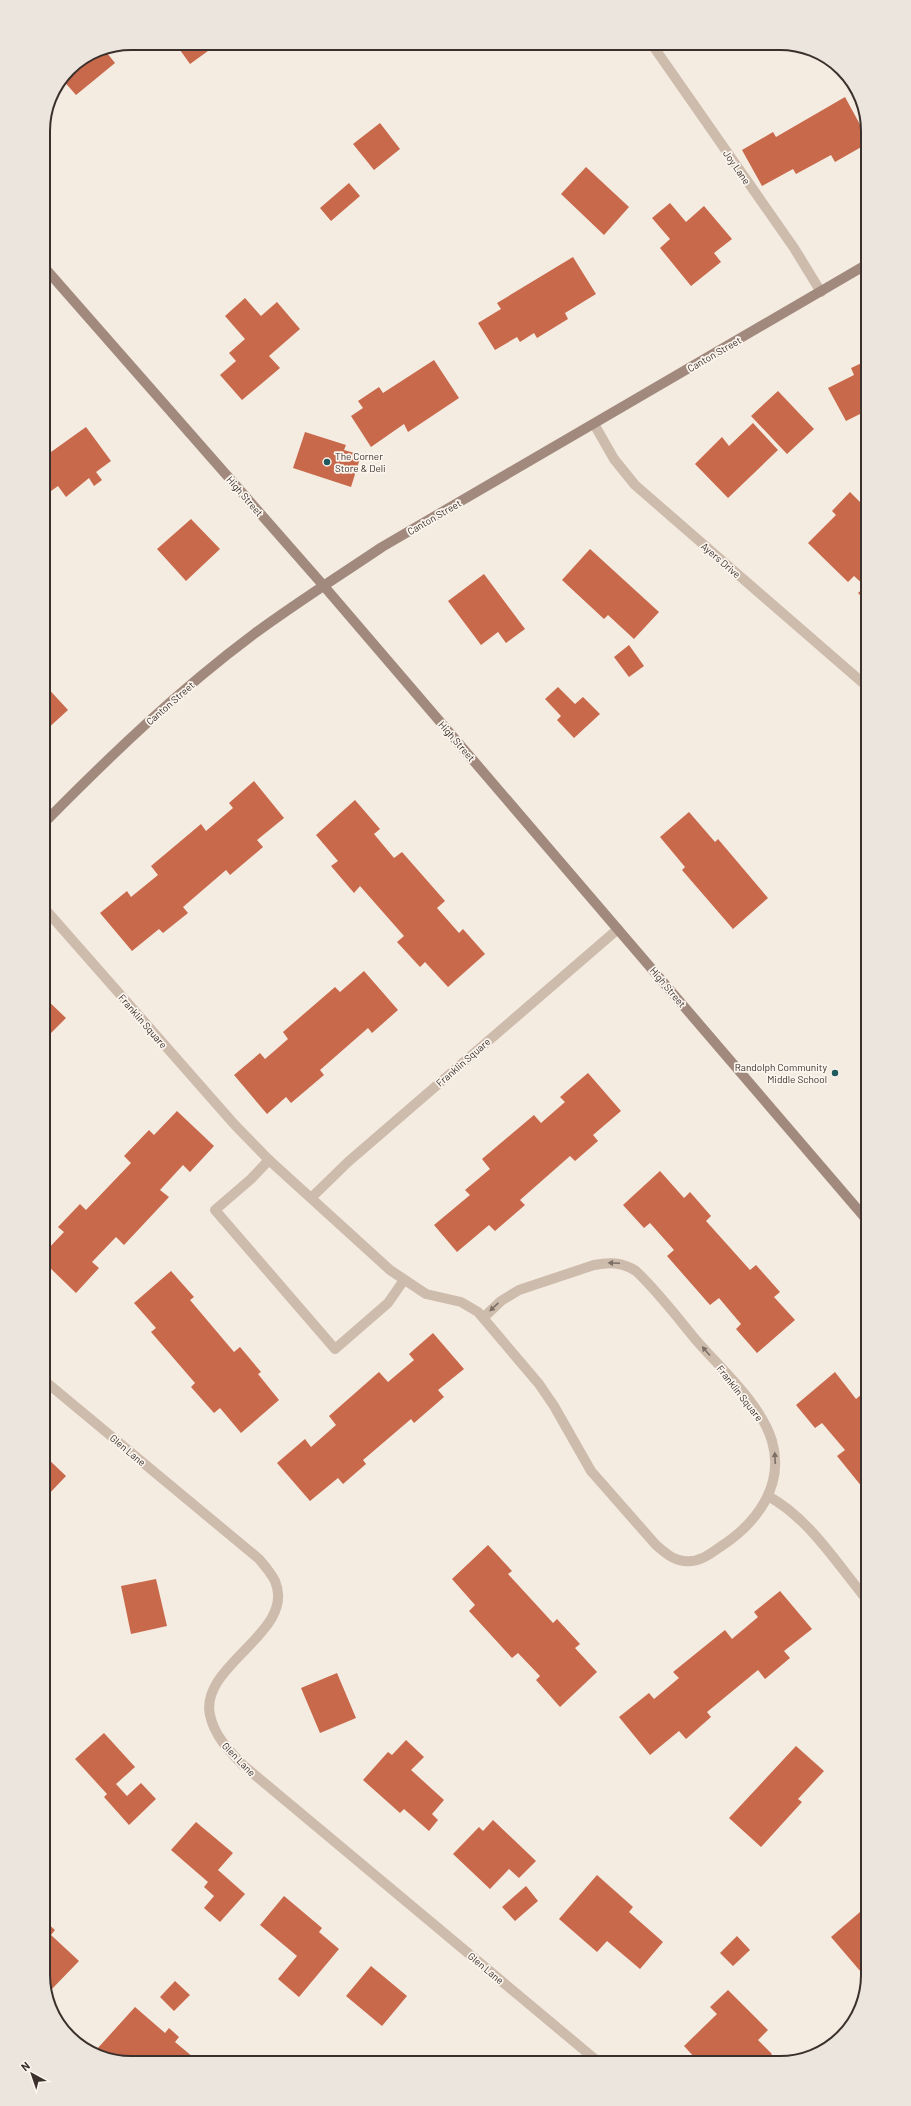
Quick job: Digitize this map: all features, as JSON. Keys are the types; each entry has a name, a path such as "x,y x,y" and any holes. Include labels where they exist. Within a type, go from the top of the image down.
{"main road":[{"name":"Canton Street","path":"50,817 99,767 184,690 254,635 323,585 382,547 861,268"},
{"name":"High Street","path":"50,274 323,585 861,1213"}],"street":[{"name":"Joy Lane","path":"656,50 794,248 821,292"},
{"name":"Ayers Drive","path":"594,424 621,469 639,489 861,681"},
{"name":"Franklin Square","path":"50,915 234,1124 269,1160 390,1270 432,1296 466,1304 483,1318 539,1384 554,1406 591,1471 656,1545 674,1558 684,1561 695,1561 706,1557 743,1530 761,1508 768,1496 775,1472 775,1456 766,1426 745,1396 642,1277 629,1267 621,1263 604,1263 519,1290 502,1301 483,1318"},
{"name":"Franklin Square","path":"311,1198 348,1162 618,929"},
{"path":"269,1160 251,1179 215,1210 335,1349 388,1303 404,1280"},
{"name":"Glen Lane","path":"50,1385 259,1559 275,1582 278,1595 276,1608 270,1621 226,1671 215,1686 210,1700 209,1714 214,1727 231,1754 591,2056"},
{"path":"768,1496 787,1508 803,1523 861,1593"}],"building":[{"path":"180,50 209,50 190,64"},
{"path":"107,54 115,63 76,95 66,83 67,82 86,64 95,58"},
{"path":"845,97 860,125 861,147 835,162 831,155 796,174 793,169 762,186 742,150 773,132 776,137"},
{"path":"380,123 400,149 374,170 353,144"},
{"path":"586,167 629,207 604,235 561,194"},
{"path":"349,183 360,196 331,221 320,208"},
{"path":"670,203 686,222 704,206 732,239 714,253 721,262 691,286 660,248 670,239 652,218"},
{"path":"573,257 596,294 565,313 568,319 537,338 534,333 520,342 517,337 495,350 478,323 501,309 497,303"},
{"path":"245,298 261,316 277,302 300,329 269,356 280,368 242,400 220,375 236,361 229,353 245,339 225,316"},
{"path":"434,360 459,398 408,432 404,424 371,447 351,416 363,408 358,401 379,387 383,393"},
{"path":"861,363 861,414 846,421 828,388 854,375 851,368"},
{"path":"778,391 814,429 787,454 751,416"},
{"path":"753,423 778,450 728,498 695,464 722,437 729,446"},
{"path":"86,427 111,461 96,472 102,480 94,486 89,478 66,497 58,486 50,492 50,453"},
{"name":"The Corner Store & Deli","path":"305,432 346,445 344,450 361,455 351,487 293,468"},
{"path":"850,492 861,503 861,582 854,576 848,582 808,543 836,515 832,511"},
{"path":"191,519 220,549 186,581 157,549"},
{"path":"590,549 659,612 634,639 608,615 604,619 562,580"},
{"path":"484,574 525,629 506,643 498,632 481,645 448,601"},
{"path":"629,645 644,666 629,677 614,657"},
{"path":"558,687 575,704 583,697 600,714 574,738 557,720 561,716 545,699"},
{"path":"50,690 68,710 50,726"},
{"path":"254,781 284,818 257,840 263,847 230,875 226,870 183,907 188,913 163,933 159,929 132,951 100,913 127,891 131,897 158,875 151,866 201,824 206,831 233,808 229,803"},
{"path":"355,800 380,829 374,834 394,858 402,852 445,901 437,908 459,933 463,929 485,954 448,987 425,962 420,967 397,942 404,936 360,886 354,893 331,866 338,861 316,835"},
{"path":"689,812 715,842 718,839 768,898 733,929 682,870 685,867 660,837"},
{"path":"364,971 398,1010 372,1033 368,1028 320,1070 324,1075 291,1103 286,1097 267,1114 234,1075 260,1053 265,1059 288,1039 283,1032 335,987 340,992"},
{"path":"50,1003 66,1018 50,1034"},
{"path":"588,1073 621,1111 593,1135 598,1141 575,1161 570,1156 520,1200 525,1205 495,1231 489,1225 457,1252 434,1225 470,1195 465,1190 490,1169 482,1159 534,1115 541,1123 565,1102 560,1097"},
{"path":"177,1111 214,1146 190,1172 183,1165 160,1190 169,1197 124,1245 116,1237 92,1262 99,1268 76,1293 50,1268 50,1247 64,1232 58,1227 80,1204 86,1210 131,1163 124,1156 149,1130 154,1135"},
{"path":"660,1171 684,1198 690,1192 711,1216 706,1221 750,1270 756,1265 780,1292 774,1297 795,1320 757,1353 736,1329 741,1324 719,1298 710,1305 667,1256 674,1250 650,1223 644,1228 623,1205"},
{"path":"171,1271 194,1297 190,1300 234,1352 240,1347 261,1372 258,1374 279,1400 241,1433 220,1408 214,1413 191,1387 195,1383 151,1332 156,1328 134,1303"},
{"path":"433,1333 464,1369 438,1390 444,1397 414,1423 411,1419 363,1460 366,1464 343,1484 338,1478 310,1501 277,1463 305,1439 311,1447 336,1425 329,1416 379,1372 388,1382 414,1360 409,1354"},
{"path":"835,1372 856,1399 861,1395 861,1486 837,1456 845,1450 822,1423 815,1428 796,1405"},
{"path":"50,1461 66,1476 50,1493"},
{"path":"488,1545 512,1571 508,1574 553,1623 557,1619 580,1644 575,1648 597,1672 560,1707 536,1680 540,1676 518,1653 512,1658 469,1611 475,1605 452,1579"},
{"path":"156,1579 167,1626 131,1634 121,1586"},
{"path":"780,1591 812,1629 784,1651 790,1658 765,1679 758,1670 707,1712 711,1717 686,1739 679,1731 650,1755 619,1717 649,1693 654,1699 679,1678 673,1672 725,1630 732,1639 758,1617 754,1612"},
{"path":"337,1673 356,1718 320,1733 301,1688"},
{"path":"104,1733 135,1767 116,1784 127,1796 141,1783 156,1799 129,1825 104,1797 107,1794 75,1759"},
{"path":"406,1740 424,1757 411,1770 444,1800 432,1814 438,1820 429,1831 404,1809 400,1813 363,1780 388,1752 392,1755"},
{"path":"796,1746 824,1771 798,1799 802,1802 761,1847 729,1818"},
{"path":"493,1820 536,1861 519,1878 509,1869 490,1889 453,1854 479,1827 483,1831"},
{"path":"196,1822 233,1853 218,1870 245,1894 220,1922 204,1908 214,1896 204,1887 208,1882 171,1850"},
{"path":"597,1875 633,1907 629,1912 663,1942 640,1969 607,1941 597,1952 559,1919"},
{"path":"526,1886 538,1901 515,1921 502,1907"},
{"path":"284,1896 322,1928 319,1932 339,1949 299,1997 278,1979 297,1956 260,1925"},
{"path":"861,1911 861,1972 831,1937"},
{"path":"50,1926 55,1930 51,1935 79,1961 52,1989 50,1980"},
{"path":"737,1936 750,1950 733,1966 720,1953"},
{"path":"371,1966 407,1996 382,2026 346,1996"},
{"path":"175,1981 190,1995 174,2011 160,1997"},
{"path":"728,1990 768,2030 758,2040 772,2054 770,2056 693,2056 684,2046 717,2014 710,2007"},
{"path":"135,2007 165,2033 169,2028 179,2037 175,2042 192,2056 126,2056 97,2049"}],"place":[{"name":"The Corner Store & Deli","path":"327,462"},
{"name":"Randolph Community Middle School","path":"835,1073"}]}
